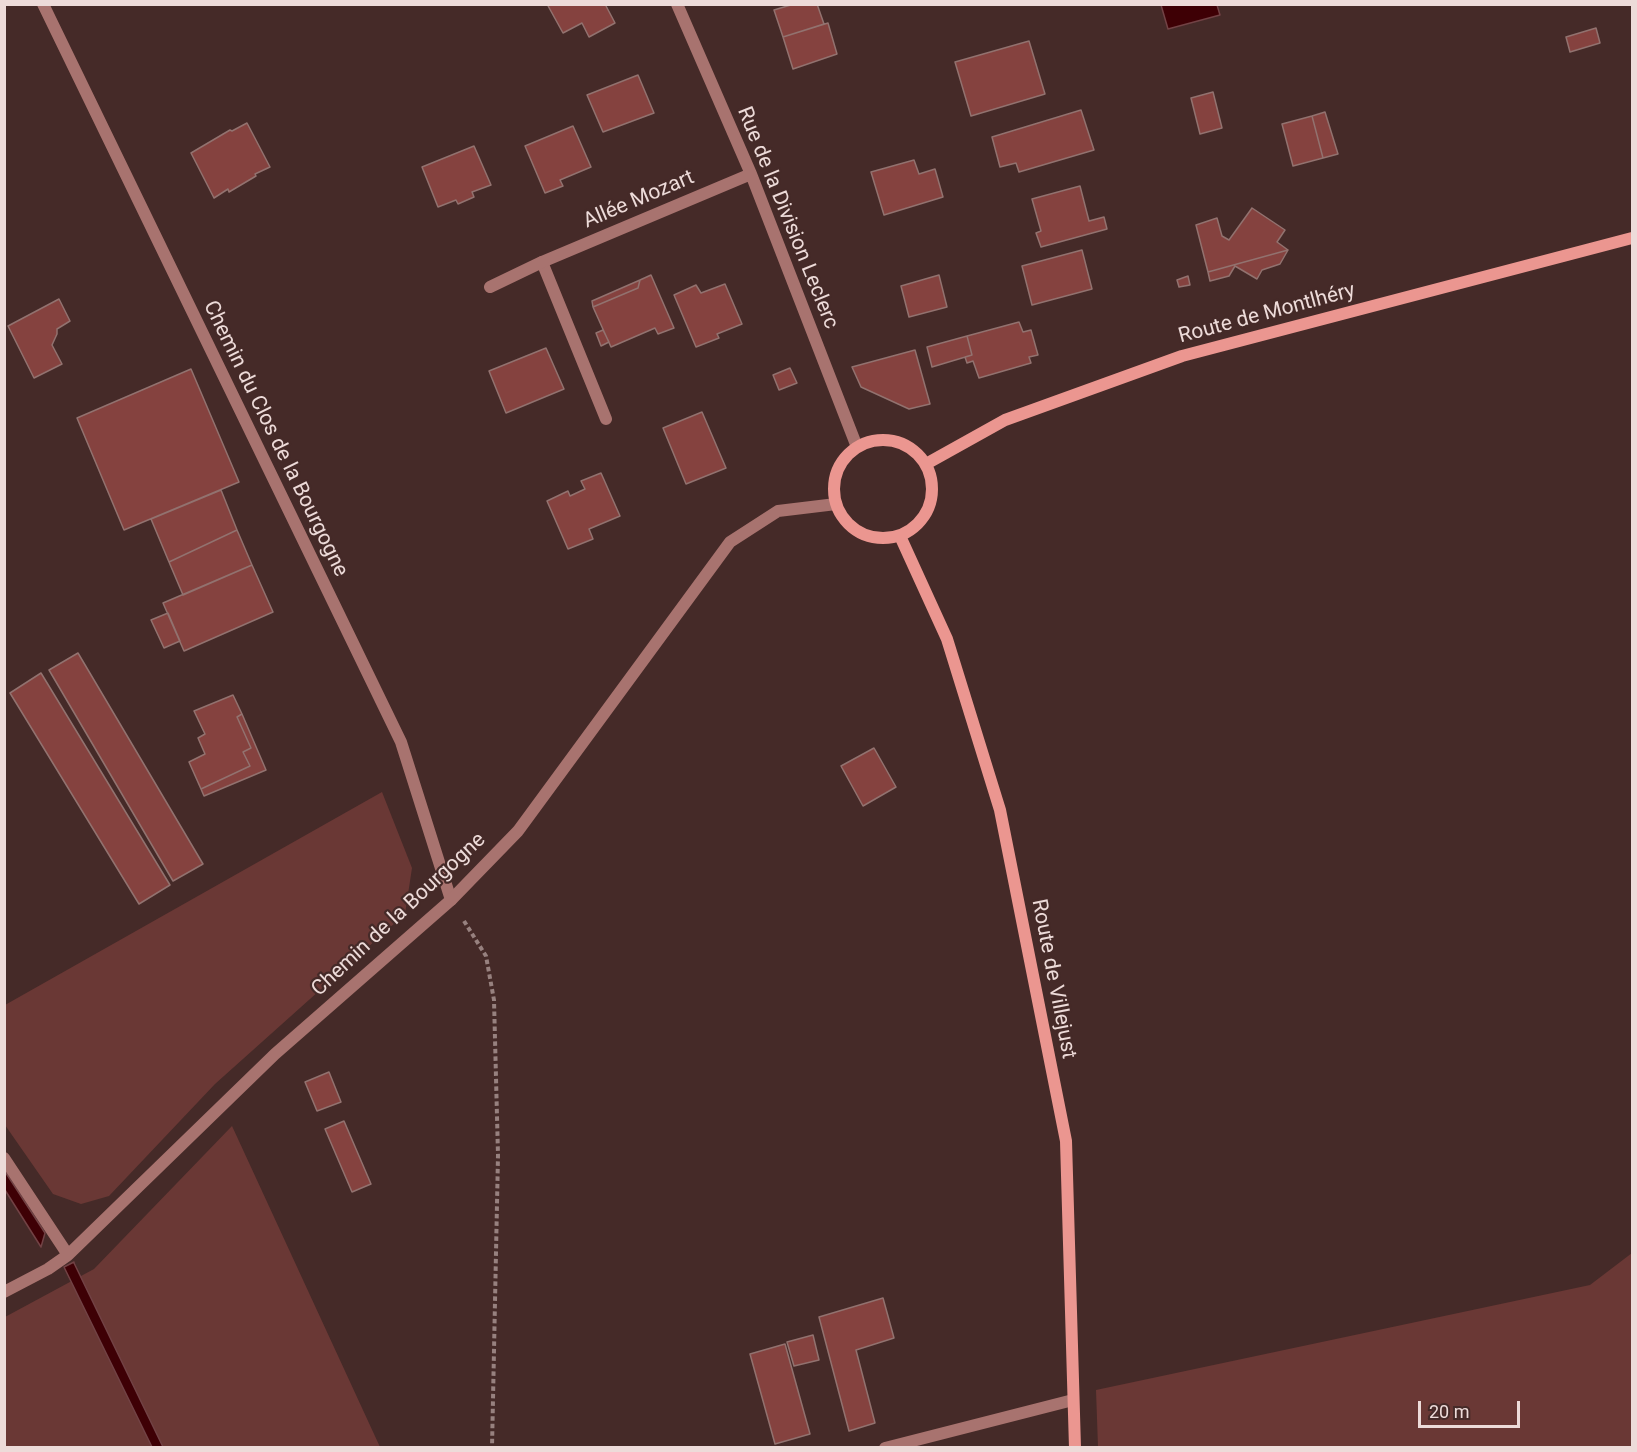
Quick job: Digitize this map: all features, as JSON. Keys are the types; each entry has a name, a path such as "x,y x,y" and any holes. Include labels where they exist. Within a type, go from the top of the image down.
{"main road":[{"name":"Route de Montlhéry","path":"926,464 1005,420 1182,356 1632,238"},
{"path":"871,441 894,441 910,448 926,464 932,483 932,500 924,516 911,530 900,536 878,538 865,535 845,521 836,504 834,490 836,473 850,452 857,447 871,441"},
{"name":"Route de Villejust","path":"900,536 947,639 1000,810 1065,1141 1075,1448"}],"street":[{"name":"Chemin du Clos de la Bourgogne","path":"43,4 401,742 451,900"},
{"name":"Rue de la Division Leclerc","path":"677,4 751,174 857,447"},
{"name":"Allée Mozart","path":"489,287 542,262 751,174"},
{"path":"542,262 606,419"},
{"name":"Chemin de la Bourgogne","path":"4,1292 48,1269 68,1254 275,1054 451,900 518,831 730,542 778,511 836,504"},
{"path":"4,1158 68,1254"},
{"path":"885,1448 1073,1401"}],"path":[{"path":"451,900 486,956 494,1000 498,1155 492,1448"}],"shaded area":[{"path":"1161,5 1217,5 1220,15 1168,29"},
{"path":"382,792 412,868 405,914 215,1084 109,1196 81,1204 53,1194 5,1125 5,1005"},
{"path":"232,1126 380,1447 5,1448 5,1317 94,1269"},
{"path":"4,1170 45,1233 41,1247 5,1190"},
{"path":"1632,1253 1632,1447 1098,1447 1096,1390 1590,1285"},
{"path":"74,1262 163,1447 152,1447 64,1267"}],"building":[{"path":"547,4 605,4 615,23 589,37 582,23 563,33"},
{"path":"794,4 817,4 824,24 783,37 774,10"},
{"path":"828,23 837,54 793,69 783,37"},
{"path":"1596,28 1600,43 1570,52 1566,37"},
{"path":"1029,41 1045,94 971,116 955,62"},
{"path":"638,75 654,113 603,132 587,95"},
{"path":"1213,92 1222,128 1200,134 1191,98"},
{"path":"1081,110 1094,150 1019,172 1016,163 1000,167 992,137"},
{"path":"1325,112 1338,154 1323,158 1312,116"},
{"path":"1312,116 1323,158 1293,166 1282,124"},
{"path":"247,123 270,167 255,174 256,176 229,192 228,189 214,198 191,153 230,130"},
{"path":"573,126 591,167 560,180 563,186 545,193 525,146"},
{"path":"474,146 491,185 472,192 474,197 458,204 456,200 438,207 422,167"},
{"path":"914,160 919,174 935,169 943,197 884,215 871,172"},
{"path":"1080,186 1089,221 1104,217 1107,229 1041,247 1036,233 1041,231 1032,199"},
{"path":"1252,208 1285,230 1277,242 1288,250 1208,272 1196,225 1217,218 1222,236 1229,240"},
{"path":"1082,250 1092,289 1032,305 1022,266"},
{"path":"1288,250 1280,264 1262,270 1257,279 1235,266 1229,276 1210,281 1208,272"},
{"path":"651,275 674,328 658,334 655,328 611,347 593,307 638,288 640,280"},
{"path":"939,275 947,307 909,317 901,286"},
{"path":"1188,276 1190,285 1179,287 1177,280"},
{"path":"640,280 638,288 593,307 592,301"},
{"path":"725,284 742,324 717,334 719,338 696,347 674,295 696,285 701,293"},
{"path":"59,299 70,321 57,329 52,345 62,364 34,378 8,326"},
{"path":"1019,322 1023,332 1031,330 1038,355 1029,357 1031,363 979,378 973,361 967,363 965,357 972,355 967,336"},
{"path":"603,330 609,342 601,346 596,333"},
{"path":"967,336 972,355 932,367 927,347"},
{"path":"546,348 564,389 506,413 489,371"},
{"path":"915,350 930,404 909,409 861,387 852,367"},
{"path":"790,368 797,383 779,390 773,375"},
{"path":"191,369 239,482 124,530 77,418"},
{"path":"702,412 726,468 686,484 663,428"},
{"path":"601,473 620,516 589,529 593,539 568,549 547,501 568,491 570,496 585,489 581,481"},
{"path":"221,490 237,530 169,562 151,519"},
{"path":"237,530 252,565 183,595 169,562"},
{"path":"252,565 273,612 184,651 163,603"},
{"path":"168,613 180,641 164,648 151,620"},
{"path":"78,653 203,864 173,881 49,670"},
{"path":"41,673 170,885 139,904 10,693"},
{"path":"233,695 242,714 237,717 251,748 243,752 250,766 201,789 189,762 205,754 198,738 205,734 194,711"},
{"path":"242,714 266,770 204,796 201,789 250,766 243,752 251,748 237,717"},
{"path":"874,748 896,787 863,806 841,766"},
{"path":"329,1072 341,1102 317,1111 305,1082"},
{"path":"344,1121 371,1184 352,1192 325,1129"},
{"path":"883,1298 894,1338 856,1350 875,1423 849,1431 819,1317"},
{"path":"813,1335 819,1360 794,1366 787,1342"},
{"path":"785,1344 810,1434 775,1444 750,1354"}]}
